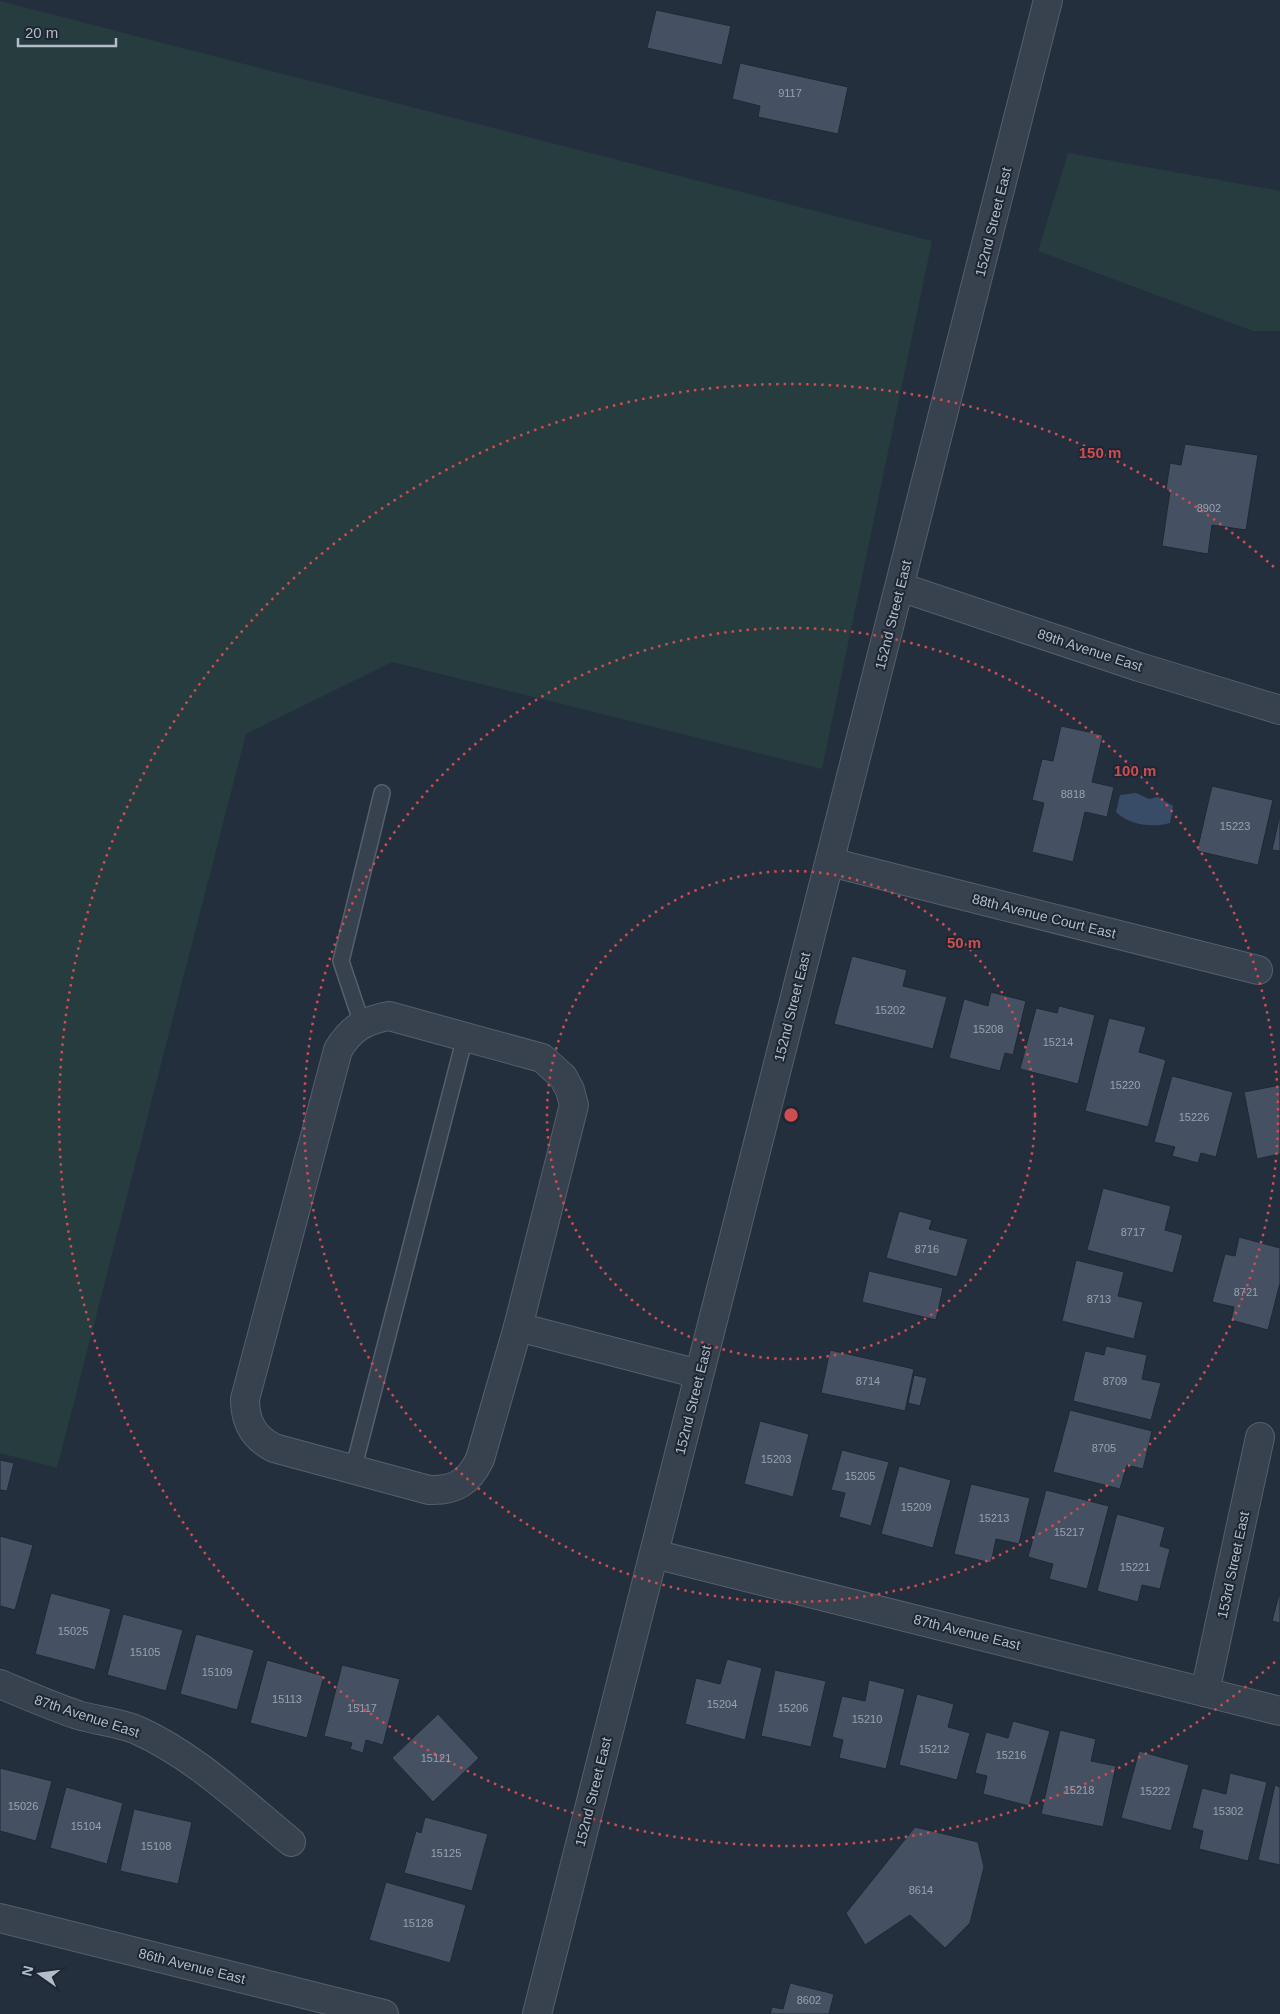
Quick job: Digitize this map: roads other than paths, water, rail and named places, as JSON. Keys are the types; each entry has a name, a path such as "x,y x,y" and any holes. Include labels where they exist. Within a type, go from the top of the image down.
{"street":[{"name":"152nd Street East","path":"536,2014 1048,0"},
{"name":"89th Avenue East","path":"900,587 1139,667 1280,710"},
{"name":"88th Avenue Court East","path":"830,862 1258,970"},
{"path":"389,1016 465,1037 542,1058 563,1077 570,1090 574,1105 518,1327 480,1459 475,1471 466,1479 445,1491 429,1490 274,1448 263,1443 248,1424 245,1406 338,1050 344,1040 362,1024 389,1016"},
{"path":"518,1327 699,1374"},
{"name":"153rd Street East","path":"1205,1692 1260,1437"},
{"name":"87th Avenue East","path":"654,1554 1280,1711"},
{"name":"87th Avenue East","path":"0,1684 38,1701 80,1715 110,1721 137,1730 178,1752 291,1842"},
{"name":"86th Avenue East","path":"0,1918 384,2014"}],"lane":[{"path":"362,1024 340,961 382,793"},
{"path":"353,1470 465,1037"}],"water":[{"path":"1136,793 1149,799 1158,797 1173,806 1170,823 1148,825 1134,823 1116,812 1120,795"}]}
